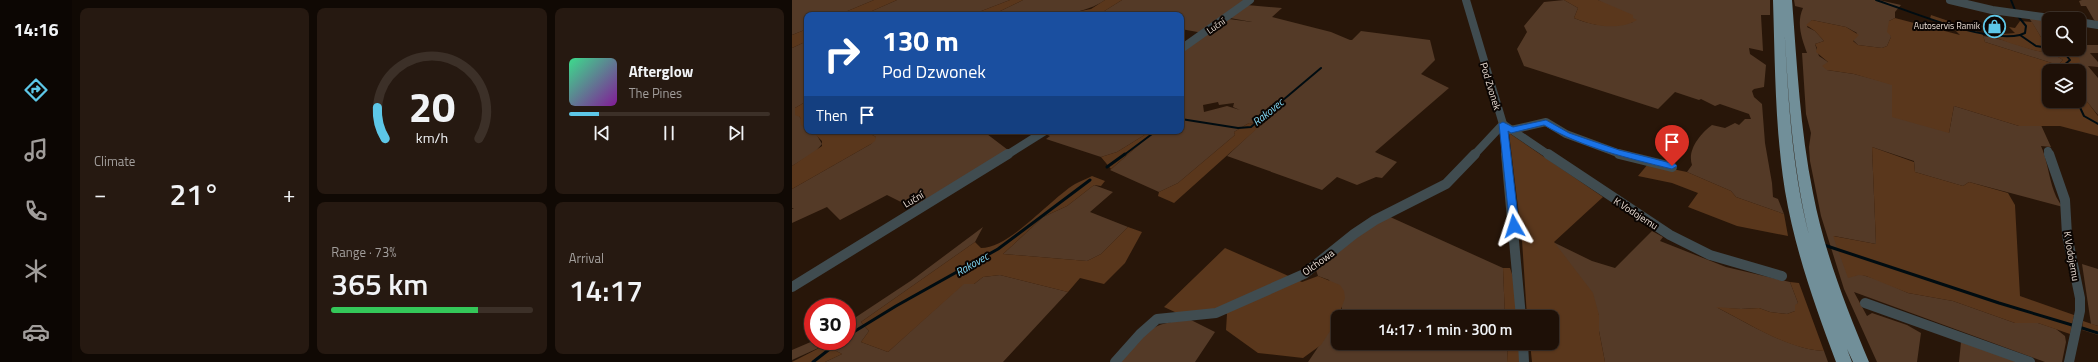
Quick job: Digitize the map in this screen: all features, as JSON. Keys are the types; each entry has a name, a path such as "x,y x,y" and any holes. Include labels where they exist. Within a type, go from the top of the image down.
{"highway":[{"path":"1778,0 1783,103 1792,190 1810,268 1844,362"},
{"path":"1787,0 1796,105 1806,193 1826,270 1861,362"}],"street":[{"name":"Luční","path":"1184,47 1224,20 1250,0"},
{"name":"Pod Zvonek","path":"1466,0 1507,127 1520,310"},
{"path":"1950,0 2012,13 2042,17"},
{"path":"2086,23 2097,24"},
{"path":"1507,127 1546,122 1566,134 1616,152 1672,166"},
{"name":"K Vodojemu","path":"1507,127 1670,235 1710,255 1782,276"},
{"name":"Olchowa","path":"1115,362 1140,334 1157,319 1216,313 1304,274 1354,234 1375,220 1446,184 1507,127"},
{"name":"Luční","path":"792,286 1040,134"},
{"name":"K Vodojemu","path":"2048,151 2065,200 2067,235 2080,298 2080,311 2069,362"},
{"path":"1865,303 2030,362"},
{"path":"1523,350 1524,362"}],"shaded area":[{"path":"792,0 874,0 845,12 804,12 804,30 792,35"},
{"path":"874,0 897,0 870,12 845,12"},
{"path":"897,0 1010,0 979,12 870,12"},
{"path":"1010,0 1023,0 998,12 979,12"},
{"path":"1023,0 1105,0 1093,7 1074,12 998,12"},
{"path":"1105,0 1122,0 1103,12 1076,12 1091,9"},
{"path":"1122,0 1247,0 1203,33 1184,30 1184,12 1103,12"},
{"path":"1564,0 1578,8 1574,18 1596,25 1618,25 1633,22 1598,0 1770,0 1770,15 1761,15 1763,51 1749,48 1750,54 1766,65 1764,87 1754,89 1752,91 1754,97 1762,104 1765,143 1773,197 1778,199 1784,214 1736,197 1731,191 1687,172 1692,165 1691,154 1693,148 1707,129 1712,125 1725,128 1735,123 1739,125 1745,119 1751,119 1749,114 1720,104 1715,106 1701,99 1699,100 1675,92 1658,109 1524,66 1517,49 1527,32 1524,26 1544,2"},
{"path":"1564,0 1598,0 1633,15 1633,18 1637,20 1614,26 1589,23 1574,18 1578,8"},
{"path":"1794,0 1879,0 1901,5 1895,12 1895,18 1889,21 1891,37 1887,46 1882,48 1858,45 1853,40 1857,33 1846,27 1812,20 1807,27 1815,31 1824,41 1815,44 1819,56 1828,62 1827,70 1854,74 1892,84 1949,133 1954,106 2019,126 2041,125 2051,147 2041,146 2052,186 2058,201 2063,207 1969,182 1963,186 1915,172 1914,161 1872,147 1876,244 1834,236 1854,276 1859,274 1879,280 1908,293 1953,301 2015,323 2038,323 2056,329 2065,336 2066,342 2062,362 2045,362 1854,292 1867,316 1872,313 1907,325 1921,333 1917,362 1877,362 1844,289 1821,216 1810,161 1809,147 1811,133 1806,114 1802,53 1807,53 1800,25 1803,8 1795,6"},
{"path":"2098,0 2098,23 2094,20 2086,6 2081,6 2079,1"},
{"path":"1247,5 1282,8 1272,17 1331,32 1350,40 1352,40 1361,31 1430,40 1435,60 1421,74 1449,88 1375,152 1397,162 1382,178 1376,177 1357,185 1337,177 1322,190 1227,156 1260,125 1249,123 1234,132 1235,135 1178,183 1159,192 1110,170 1152,134 1184,134 1184,49 1229,19 1252,22 1230,18","holes":["1218,102 1219,105 1234,103 1233,107 1240,110 1227,106 1204,112 1203,105"]},
{"path":"1931,15 1972,29 1983,35 1985,42 2055,64 2042,64 2042,108 2086,108 2086,100 2098,116 2098,136 2060,126 2019,126 1954,106 1949,133 1892,117 1892,85 1854,74 1827,70 1822,66 1828,62 1816,52 1817,48 1815,44 1824,41 1815,31 1806,25 1812,20 1846,27 1859,35 1853,41 1858,45 1882,48 1887,46 1891,37 1887,32 1889,21 1895,18 1960,35 1953,28 1930,19"},
{"path":"2028,16 2042,18 2042,39"},
{"path":"2020,21 2032,22 2042,39 2042,52 2012,44 1991,35 2015,33 2009,27 2015,28"},
{"path":"804,30 804,42 792,48 792,35"},
{"path":"1983,36 2003,40 2042,52 2042,56 2056,56 2063,60 2059,64 2055,64 1985,42"},
{"path":"804,42 804,103 795,108 804,125 804,134 816,134 822,144 815,152 792,166 792,48"},
{"path":"2086,45 2098,45 2098,53 2090,53 2098,62 2098,67 2088,66 2098,78 2098,115 2086,100 2086,64 2073,64 2079,59 2072,56 2086,56"},
{"path":"2056,56 2074,56 2079,58 2080,62 2073,64 2059,64 2063,60"},
{"path":"804,103 804,127 801,125 800,117 795,115 795,108"},
{"path":"1249,123 1261,125 1174,203 1158,196 1159,192 1178,183 1235,135 1234,132"},
{"path":"1509,133 1603,197 1554,242 1593,293 1599,315 1599,331 1605,362 1532,362 1531,350 1559,350 1559,310 1527,310 1522,240"},
{"path":"815,134 870,134 876,137 875,141 871,144 792,189 792,166 822,146 822,141"},
{"path":"870,134 987,134 1008,150 913,208 887,195 840,220 827,207 792,223 792,209 794,208 792,208 792,189 871,144 876,137"},
{"path":"1045,134 1146,134 1117,152 1101,157 1046,139 1050,136"},
{"path":"1146,134 1152,134 1111,169 1101,157 1117,152"},
{"path":"1872,147 1914,162 1915,172 1963,186 1969,182 2008,193 2015,205 2020,296 2074,315 2070,334 2038,323 2015,323 1953,301 1908,293 1866,276 1859,275 1848,278 1833,236 1876,244"},
{"path":"1648,164 1687,172 1731,191 1736,197 1784,214 1788,236 1737,226 1688,207 1698,193 1672,183 1638,176"},
{"path":"1092,176 1105,181 1101,186 1094,185 1067,206 1043,217 1003,254 1087,261 1101,254 1128,227 1142,232 1125,263 1104,284 1080,278 1068,292 1000,275 983,277 974,284 964,284 888,352 861,342 869,331 861,322 975,242 981,248 992,246 1017,232 1065,191 1075,184"},
{"path":"1094,185 1113,192 1090,212 1128,227 1101,254 1087,261 1003,254 1043,217 1067,206"},
{"path":"1388,216 1503,268 1505,310 1341,310 1342,308 1329,280 1318,276 1316,270 1343,247"},
{"path":"983,227 975,242 861,322 869,331 861,342 888,352 964,283 974,284 983,277 1000,275 1068,292 1003,362 825,362 842,354 834,350 856,350 856,317 912,280"},
{"path":"1652,231 1663,237 1660,241 1726,267 1790,282 1798,303 1795,311 1787,314 1770,312 1759,308 1718,308 1784,341 1798,346 1824,351 1828,362 1605,362 1599,331 1599,315 1553,242 1592,261 1615,268"},
{"path":"1225,248 1302,282 1318,276 1340,285 1344,291 1345,298 1341,310 1331,310 1331,329 1321,345 1303,358 1258,353 1226,330 1227,314 1217,309 1177,313 1164,307"},
{"path":"2082,264 2098,269 2098,326 2091,324"},
{"path":"1503,268 1510,268 1513,277 1516,310 1505,310"},
{"path":"1790,282 1799,283 1824,351 1797,346 1783,341 1716,307 1741,309 1759,308 1770,312 1787,314 1795,311 1795,305 1798,303"},
{"path":"1191,320 1215,332 1195,362 1119,362 1149,330 1166,323"},
{"path":"2083,321 2098,326 2098,335 2082,330"},
{"path":"1331,328 1331,350 1508,350 1507,362 1308,362"},
{"path":"1961,342 2018,362 1959,362"},
{"path":"804,345 804,350 814,350 792,360 792,350"},
{"path":"815,350 834,350 842,354 825,362 792,362"},
{"path":"1508,350 1521,350 1521,362 1507,362"}],"waterway":[{"path":"1876,0 1968,31 1988,35 2020,35"},
{"path":"2011,0 2017,15 2026,26 2025,33 2020,35"},
{"path":"2020,35 2036,46 2042,47"},
{"path":"2065,64 2070,60 2067,56"},
{"name":"Rakovec","path":"1184,119 1238,128 1251,127 1321,68"},
{"path":"2080,108 2084,116 2098,124"},
{"name":"Rakovec","path":"1124,155 1152,134"},
{"name":"Rakovec","path":"1107,167 1125,154"},
{"name":"Rakovec","path":"856,330 896,306 998,249 1090,180"},
{"path":"1824,245 1999,303 2072,325"},
{"path":"2082,328 2098,333"},
{"name":"Rakovec","path":"813,362 828,350"}],"place":[{"name":"Autoservis Ramik","path":"1995,26"}],"route":[{"path":"1514,226 1503,124 1511,130 1539,122 1546,122 1566,134 1616,152 1672,166"}]}
